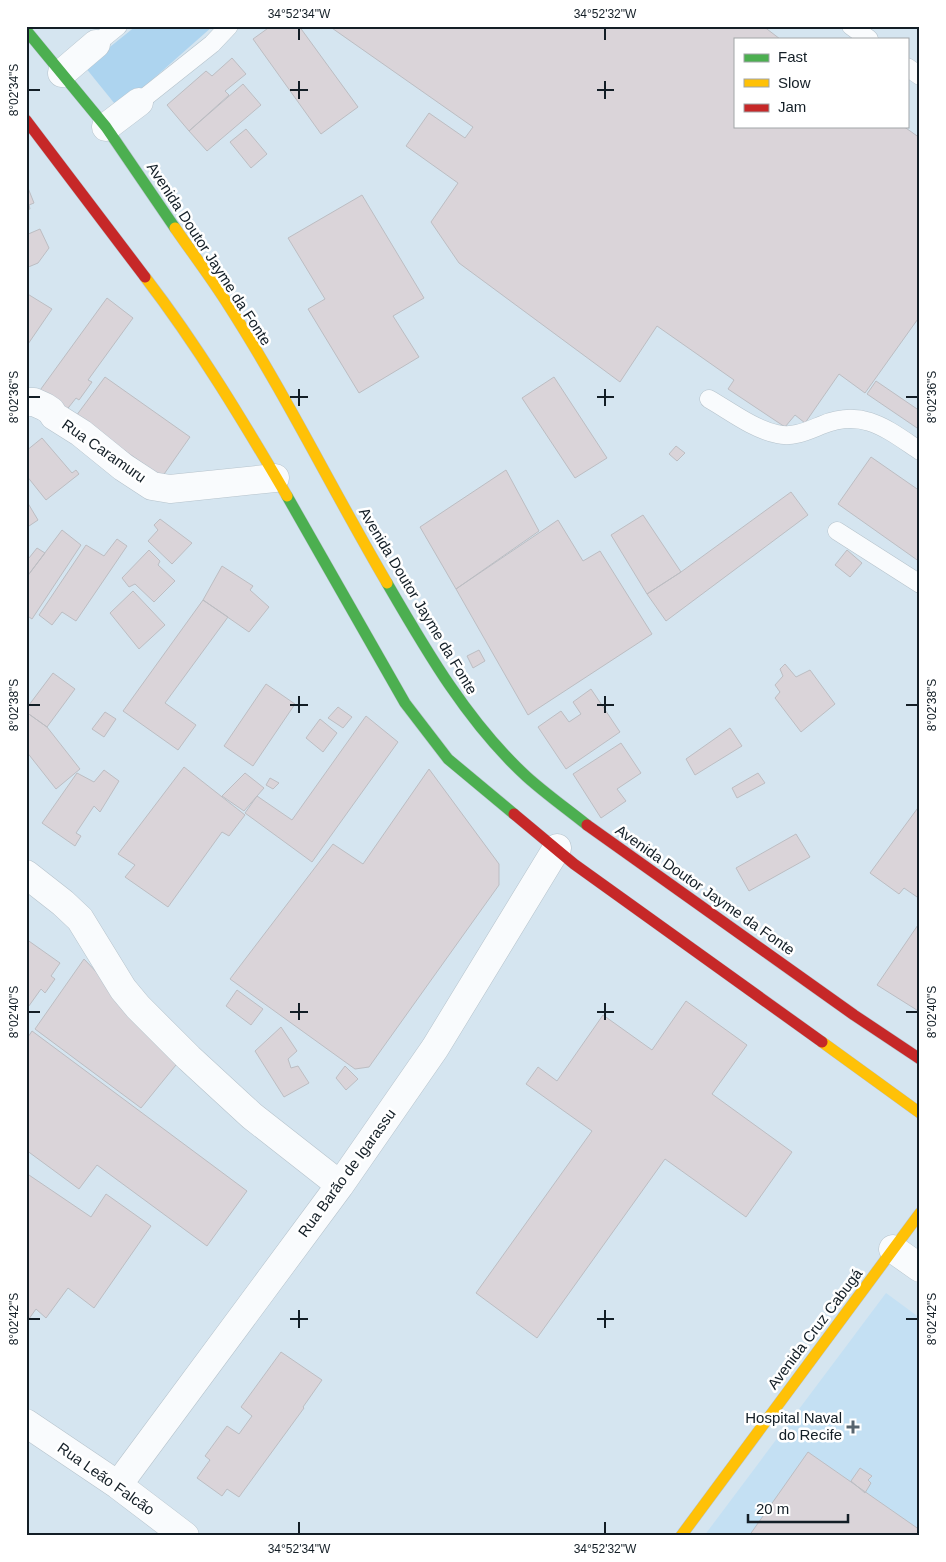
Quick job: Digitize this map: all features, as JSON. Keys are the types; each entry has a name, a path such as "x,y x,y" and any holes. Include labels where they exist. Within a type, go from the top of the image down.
{"main road":[{"name":"Avenida Doutor Jayme da Fonte","path":"26,31 106,127 229,306 295,418 349,518 395,597 445,680 486,734 527,777 600,835 854,1015 920,1059"},
{"path":"26,120 174,312 256,443 405,704 448,759 574,864 920,1113"},
{"name":"Avenida Cruz Cabugá","path":"682,1536 920,1212"}],"street":[{"path":"62,73 96,44"},
{"path":"106,127 139,102"},
{"name":"Rua Caramuru","path":"26,402 34,402 45,407 54,416 82,432 123,467 152,486 170,490 276,478"},
{"name":"Rua Barão de Igarassu","path":"118,1485 340,1184 435,1048 557,848"},
{"path":"26,874 63,902 80,919 123,989 138,1007 189,1058 252,1116 340,1184"},
{"path":"893,1249 920,1268"},
{"name":"Rua Leão Falcão","path":"26,1423 118,1485 185,1536"}],"lane":[{"path":"96,44 118,26"},
{"path":"139,102 212,44 229,26"},
{"path":"851,26 868,38"},
{"path":"908,68 920,76"},
{"path":"709,399 761,429 778,434 791,435 830,422 862,419 895,434 920,451"},
{"path":"837,531 920,584"}],"shaded area":[{"path":"136,26 213,26 119,109 85,67"},
{"name":"Hospital Naval do Recife","path":"886,1293 920,1318 920,1536 704,1536"}],"building":[{"path":"271,26 299,26 358,107 321,134 253,39"},
{"path":"329,26 763,26 779,38 734,38 734,128 906,128 920,138 920,316 865,393 839,374 805,423 795,415 785,427 728,389 734,380 657,326 620,382 459,263 431,222 458,183 406,146 429,113 465,138 473,127"},
{"path":"232,58 246,74 225,91 229,95 189,131 167,105 206,71 212,76"},
{"path":"243,84 261,105 207,151 189,131"},
{"path":"246,129 267,154 251,168 230,142"},
{"path":"26,183 34,203 29,205 30,209 26,210"},
{"path":"362,195 424,298 393,316 419,357 359,393 308,309 325,299 288,238"},
{"path":"40,229 49,248 38,263 26,268 26,235"},
{"path":"26,293 52,309 26,347"},
{"path":"107,298 133,318 88,380 92,382 79,400 76,398 65,412 38,393"},
{"path":"105,377 190,437 162,477 76,416"},
{"path":"554,377 607,458 575,478 522,398"},
{"path":"876,381 920,411 920,430 867,394"},
{"path":"42,438 72,473 76,470 79,474 46,500 26,475 26,451"},
{"path":"676,446 685,453 677,461 669,454"},
{"path":"871,457 920,491 920,562 838,504"},
{"path":"506,470 539,531 456,589 420,527"},
{"path":"791,492 808,515 666,621 647,594 681,572"},
{"path":"26,500 38,520 26,528"},
{"path":"643,515 681,572 647,594 611,535"},
{"path":"160,519 192,543 172,564 148,541 158,530 154,525"},
{"path":"558,520 583,561 600,551 652,634 528,715 456,589"},
{"path":"62,530 81,545 32,619 26,615 26,578"},
{"path":"117,539 127,546 76,621 62,612 52,625 39,615 86,545 104,556"},
{"path":"37,548 45,553 26,578 26,557 29,558"},
{"path":"149,550 160,561 158,565 175,581 154,602 135,584 129,587 122,578"},
{"path":"847,550 862,563 850,577 835,565"},
{"path":"222,566 253,586 250,590 269,607 249,632 203,600"},
{"path":"133,591 165,625 139,649 110,613"},
{"path":"203,600 228,617 165,703 196,725 178,750 123,711"},
{"path":"479,650 485,661 473,668 467,656"},
{"path":"785,664 796,677 810,670 835,704 801,732 775,698 780,692 775,685 783,676 780,669"},
{"path":"53,673 75,689 47,727 26,712 26,709"},
{"path":"266,684 295,704 253,766 224,746"},
{"path":"591,689 620,732 566,769 538,727 561,711 569,722 581,714 573,702"},
{"path":"338,707 352,717 343,728 328,718"},
{"path":"26,712 47,727 80,769 56,789 26,751"},
{"path":"105,712 116,719 104,737 92,729"},
{"path":"366,716 398,742 312,862 245,813 257,796 292,820"},
{"path":"320,719 337,733 323,752 306,738"},
{"path":"730,728 742,746 695,775 686,759"},
{"path":"621,743 641,773 617,789 626,801 601,818 573,774"},
{"path":"184,767 245,815 229,836 222,832 168,907 125,877 135,865 118,854"},
{"path":"429,769 499,864 499,885 369,1067 355,1069 230,979 333,844 363,864"},
{"path":"104,770 119,781 100,812 94,806 76,833 81,836 75,846 42,823 77,773 94,782"},
{"path":"245,773 264,788 244,811 222,796"},
{"path":"758,773 765,783 737,798 732,788"},
{"path":"270,778 279,783 273,789 266,785"},
{"path":"920,805 920,899 904,888 899,894 870,873"},
{"path":"796,834 810,857 749,891 736,868"},
{"path":"920,922 920,1012 877,985"},
{"path":"26,939 60,963 51,976 55,979 45,993 41,989 26,1010"},
{"path":"84,959 180,1060 141,1108 35,1029"},
{"path":"237,990 263,1009 251,1025 226,1006"},
{"path":"686,1001 747,1045 712,1094 792,1152 746,1217 665,1159 537,1338 476,1293 592,1131 526,1084 538,1067 557,1081 603,1015 652,1050"},
{"path":"281,1027 297,1051 288,1059 291,1068 298,1066 309,1083 284,1097 255,1051"},
{"path":"32,1031 247,1191 207,1246 97,1165 79,1189 26,1150 26,1040"},
{"path":"345,1066 358,1079 346,1090 336,1078"},
{"path":"26,1173 91,1217 106,1194 151,1226 94,1308 68,1288 46,1318 36,1309 26,1323"},
{"path":"281,1352 322,1380 304,1408 239,1497 227,1489 222,1496 197,1478 210,1460 205,1456 227,1426 239,1434 252,1416 241,1407"},
{"path":"808,1452 920,1530 920,1536 749,1536"},
{"path":"860,1468 872,1476 868,1480 871,1483 865,1493 851,1481"}],"traffic: fast":[{"path":"26,30 106,127 175,228"},
{"path":"287,496 405,703 448,759 514,814"},
{"path":"387,583 417,635 450,686 486,734 527,777 587,825"}],"traffic: slow":[{"path":"175,228 216,286 250,340 387,583"},
{"path":"145,277 202,357 287,496"},
{"path":"822,1042 920,1113"},
{"path":"681,1536 920,1213"}],"traffic: jam":[{"path":"26,120 145,277"},
{"path":"514,814 574,864 822,1042"},
{"path":"587,825 854,1015 920,1059"}],"place":[{"name":"Hospital Naval do Recife","path":"853,1427"}]}
